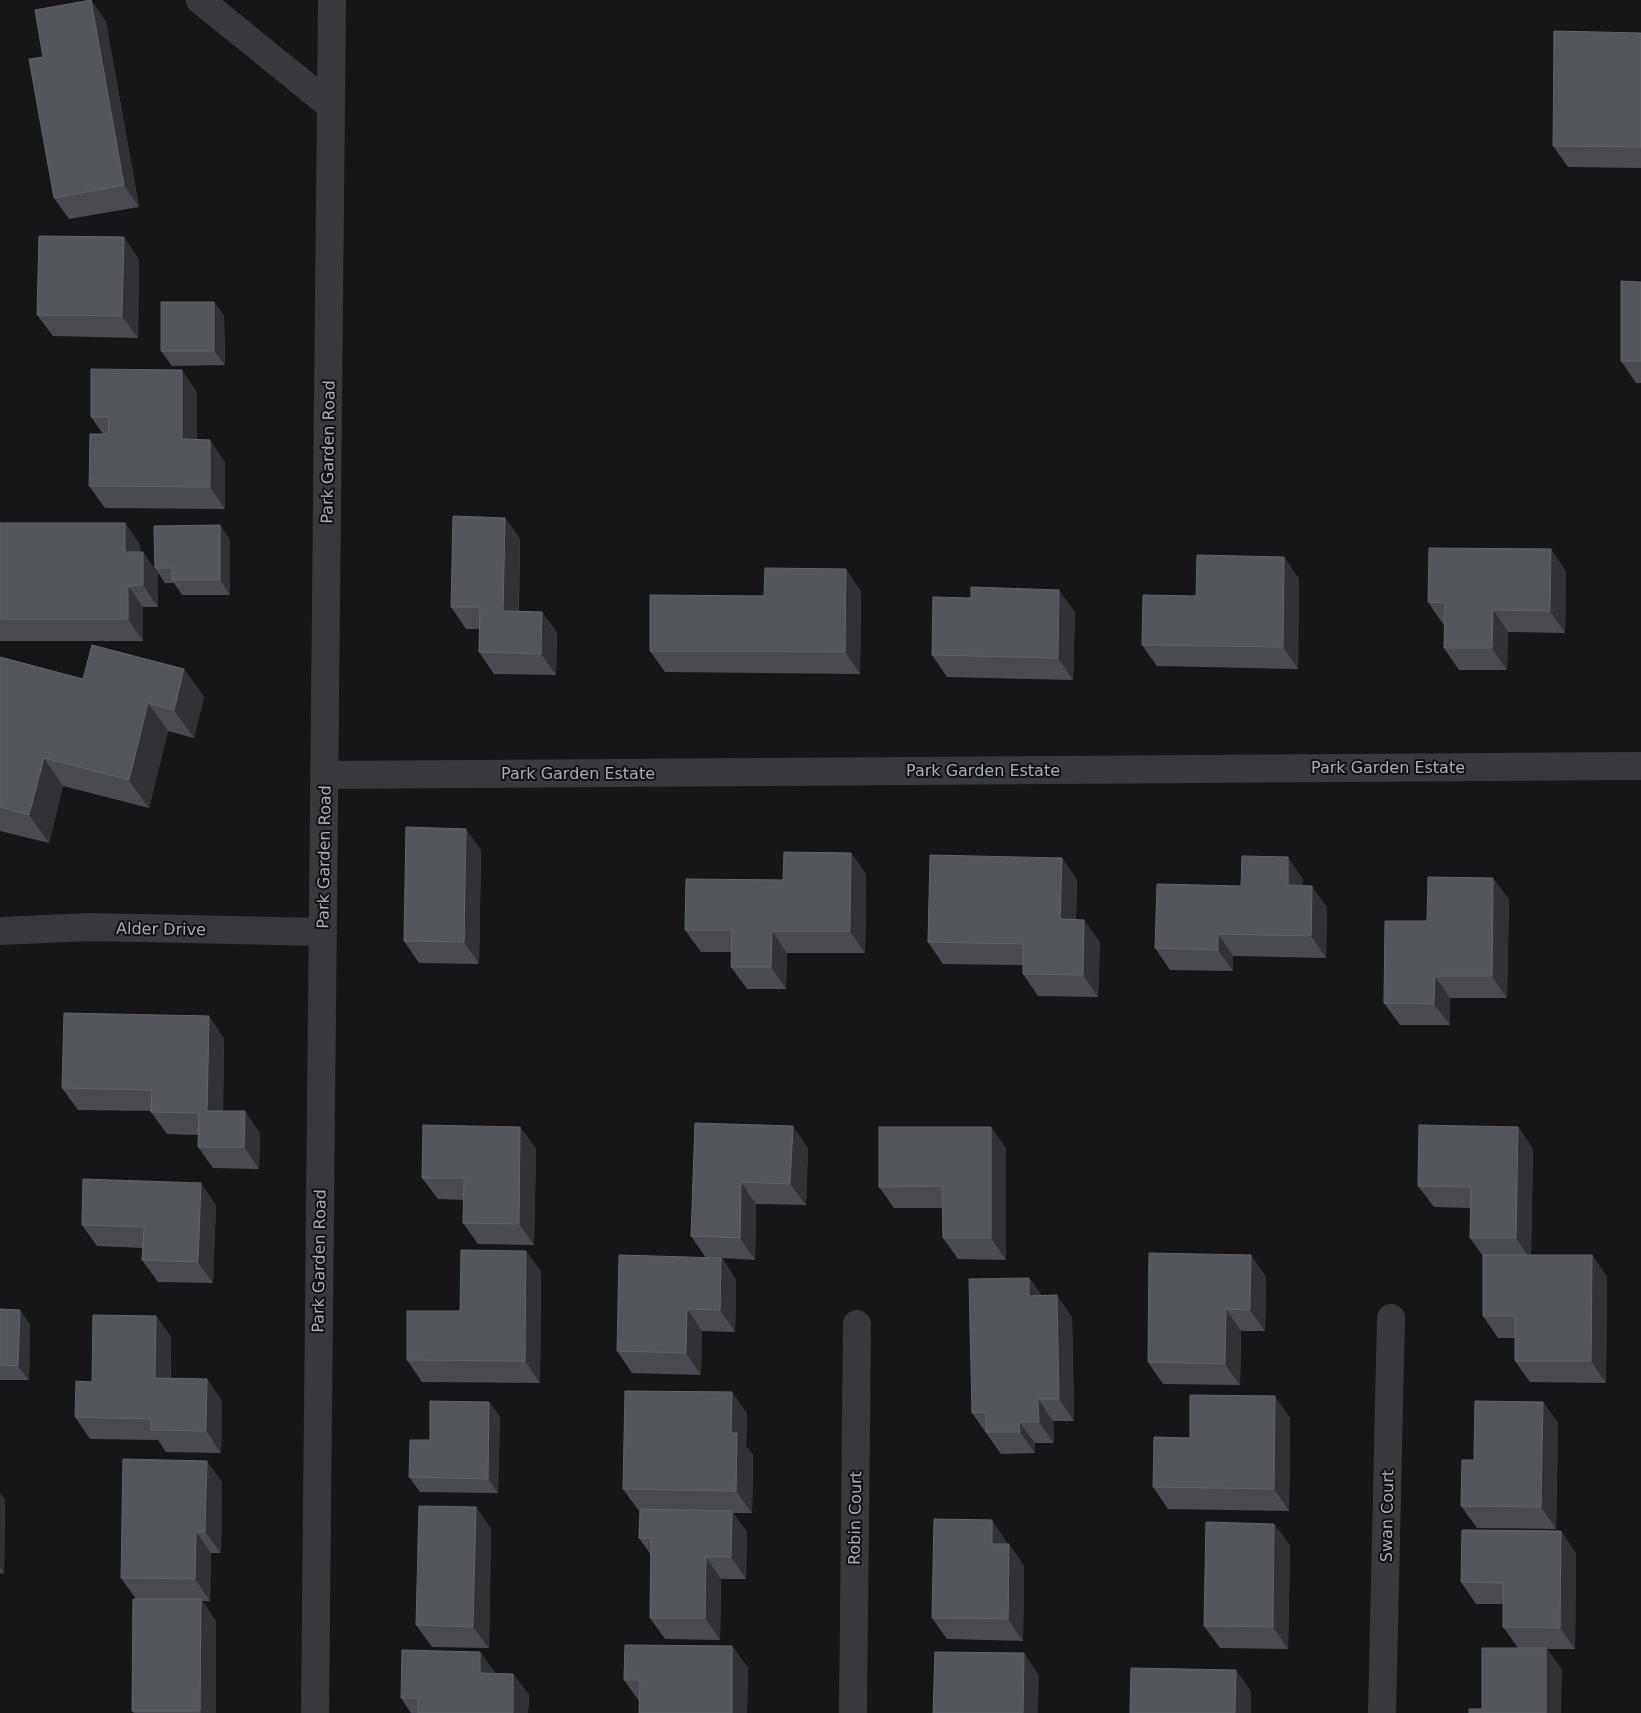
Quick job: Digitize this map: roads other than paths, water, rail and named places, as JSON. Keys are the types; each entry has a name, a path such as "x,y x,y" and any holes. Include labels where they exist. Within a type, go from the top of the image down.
{"street":[{"path":"200,0 331,106"},
{"name":"Park Garden Road","path":"315,1713 332,0"},
{"name":"Park Garden Estate","path":"325,775 1641,766"},
{"name":"Alder Drive","path":"0,931 90,928 323,932"},
{"name":"Swan Court","path":"1382,1713 1391,1318"},
{"name":"Robin Court","path":"853,1713 857,1324"}]}
